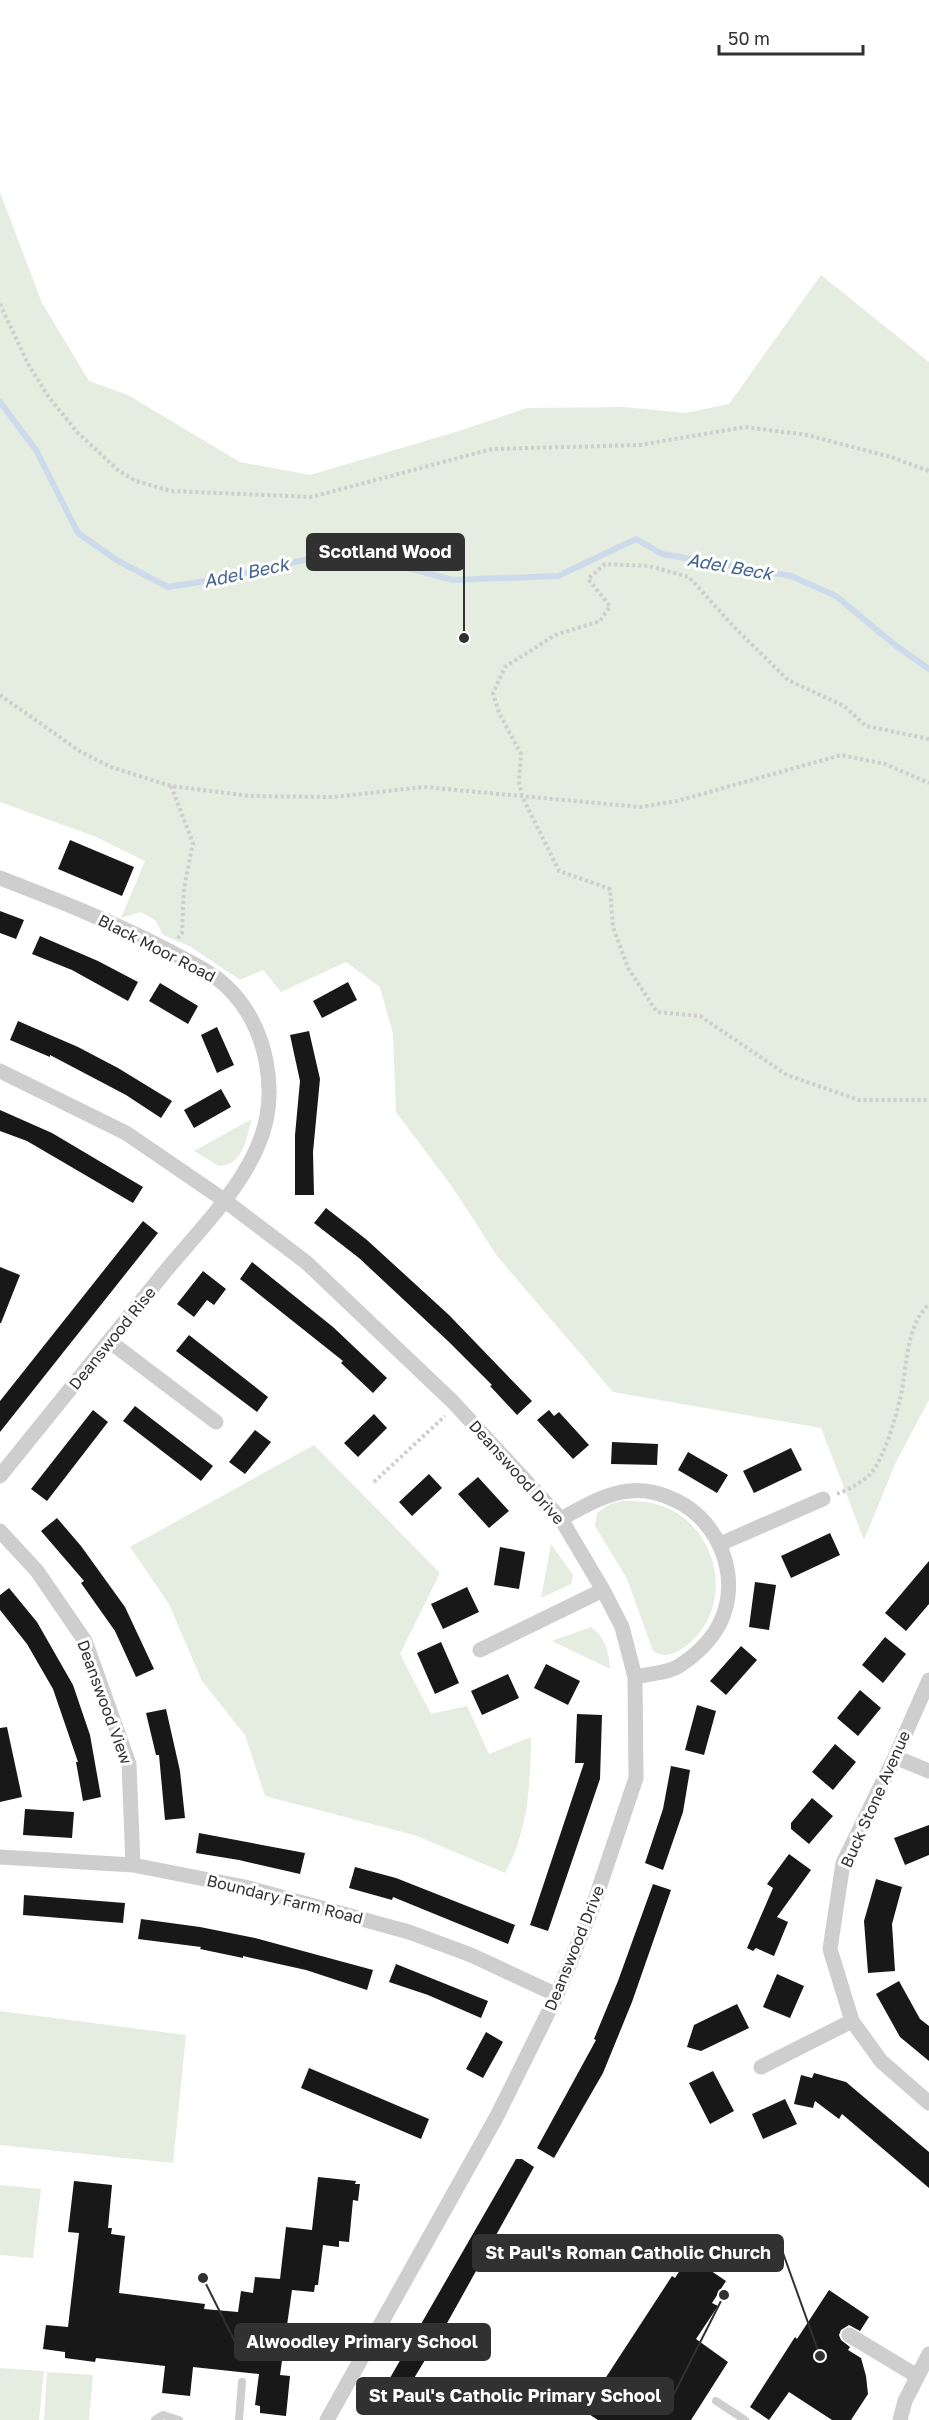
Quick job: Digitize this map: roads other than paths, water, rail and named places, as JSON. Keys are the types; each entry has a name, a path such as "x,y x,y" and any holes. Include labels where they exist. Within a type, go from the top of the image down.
{"street":[{"name":"Black Moor Road","path":"0,878 90,914 169,951 209,974 230,990 247,1014 263,1046 269,1099 265,1125 257,1148 224,1200"},
{"name":"Deanswood Drive","path":"0,1071 126,1133 224,1200 307,1263 456,1405 561,1519 622,1627 635,1677 636,1778 593,1906 557,1995 497,2116 327,2420"},
{"name":"Deanswood Rise","path":"0,1476 224,1200"},
{"path":"109,1341 216,1422"},
{"path":"561,1519 599,1497 630,1490 662,1494 690,1508 712,1530 720,1544 726,1560 729,1591 721,1622 703,1649 677,1668 635,1677"},
{"path":"720,1544 823,1499"},
{"name":"Deanswood View","path":"0,1530 38,1571 85,1641 129,1764 133,1865"},
{"path":"480,1650 603,1590"},
{"name":"Buck Stone Avenue","path":"929,1680 895,1757 843,1863 830,1949 852,2021 881,2061 929,2103"},
{"path":"895,1757 929,1771"},
{"name":"Boundary Farm Road","path":"0,1857 133,1865 245,1887 409,1932 471,1955 557,1995"},
{"path":"761,2067 852,2021"},
{"path":"849,2335 917,2376"},
{"path":"900,2420 905,2401 929,2354"}],"lane":[{"path":"239,2420 242,2382"},
{"path":"716,2401 746,2420"},
{"path":"155,2420 163,2415 179,2420"}],"waterway":[{"name":"Adel Beck","path":"0,402 36,450 78,533 118,561 168,587 224,578 344,551 453,580 558,576 636,539 662,554 791,576 836,596 895,645 929,669"}],"place":[{"name":"Scotland Wood","path":"464,638"},
{"name":"Alwoodley Primary School","path":"203,2278"},
{"name":"St Paul's Catholic Primary School","path":"724,2295"},
{"name":"St Paul's Roman Catholic Church","path":"820,2356"}]}
